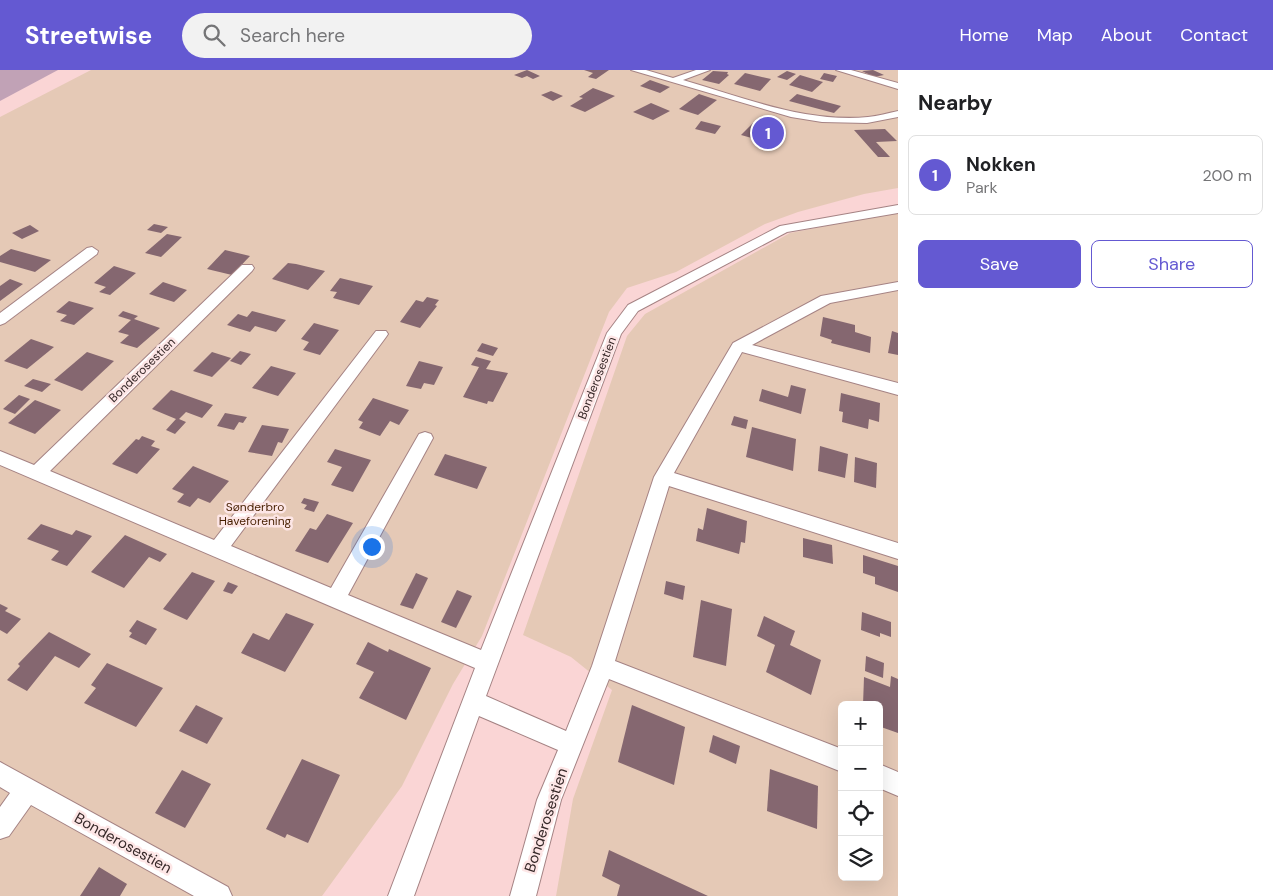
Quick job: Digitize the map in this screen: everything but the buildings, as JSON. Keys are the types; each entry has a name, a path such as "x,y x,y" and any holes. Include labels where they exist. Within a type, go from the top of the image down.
{"lane":[{"path":"636,70 791,114 822,118 867,120 898,114"},
{"path":"675,80 705,70"},
{"path":"841,70 898,86"},
{"name":"Bonderosestien","path":"400,896 614,333 633,308 784,229 898,209"},
{"path":"0,320 92,251"},
{"name":"Bonderosestien","path":"38,472 247,268"},
{"path":"738,346 826,299 898,286"},
{"path":"218,549 381,334"},
{"path":"738,346 898,388"},
{"name":"Bonderosestien","path":"522,896 549,800 603,666 663,477 738,346"},
{"path":"336,598 425,438"},
{"path":"0,458 38,472 487,663"},
{"path":"663,477 898,551"},
{"path":"603,666 838,759"},
{"path":"473,702 572,745"},
{"name":"Bonderosestien","path":"0,774 219,896"},
{"path":"883,778 898,784"},
{"path":"0,827 28,789"}],"green space":[{"name":"Sønderbro Haveforening","path":"91,70 898,70 898,188 864,194 798,212 765,224 676,272 627,288 609,312 482,636 453,684 402,786 322,896 0,896 0,117"},
{"path":"898,212 898,896 556,896 573,799 612,690 571,657 523,635 627,336 645,314 790,233"}],"shaded area":[{"path":"0,70 58,70 0,101"}],"place":[{"name":"Nokken","path":"768,133"}]}
